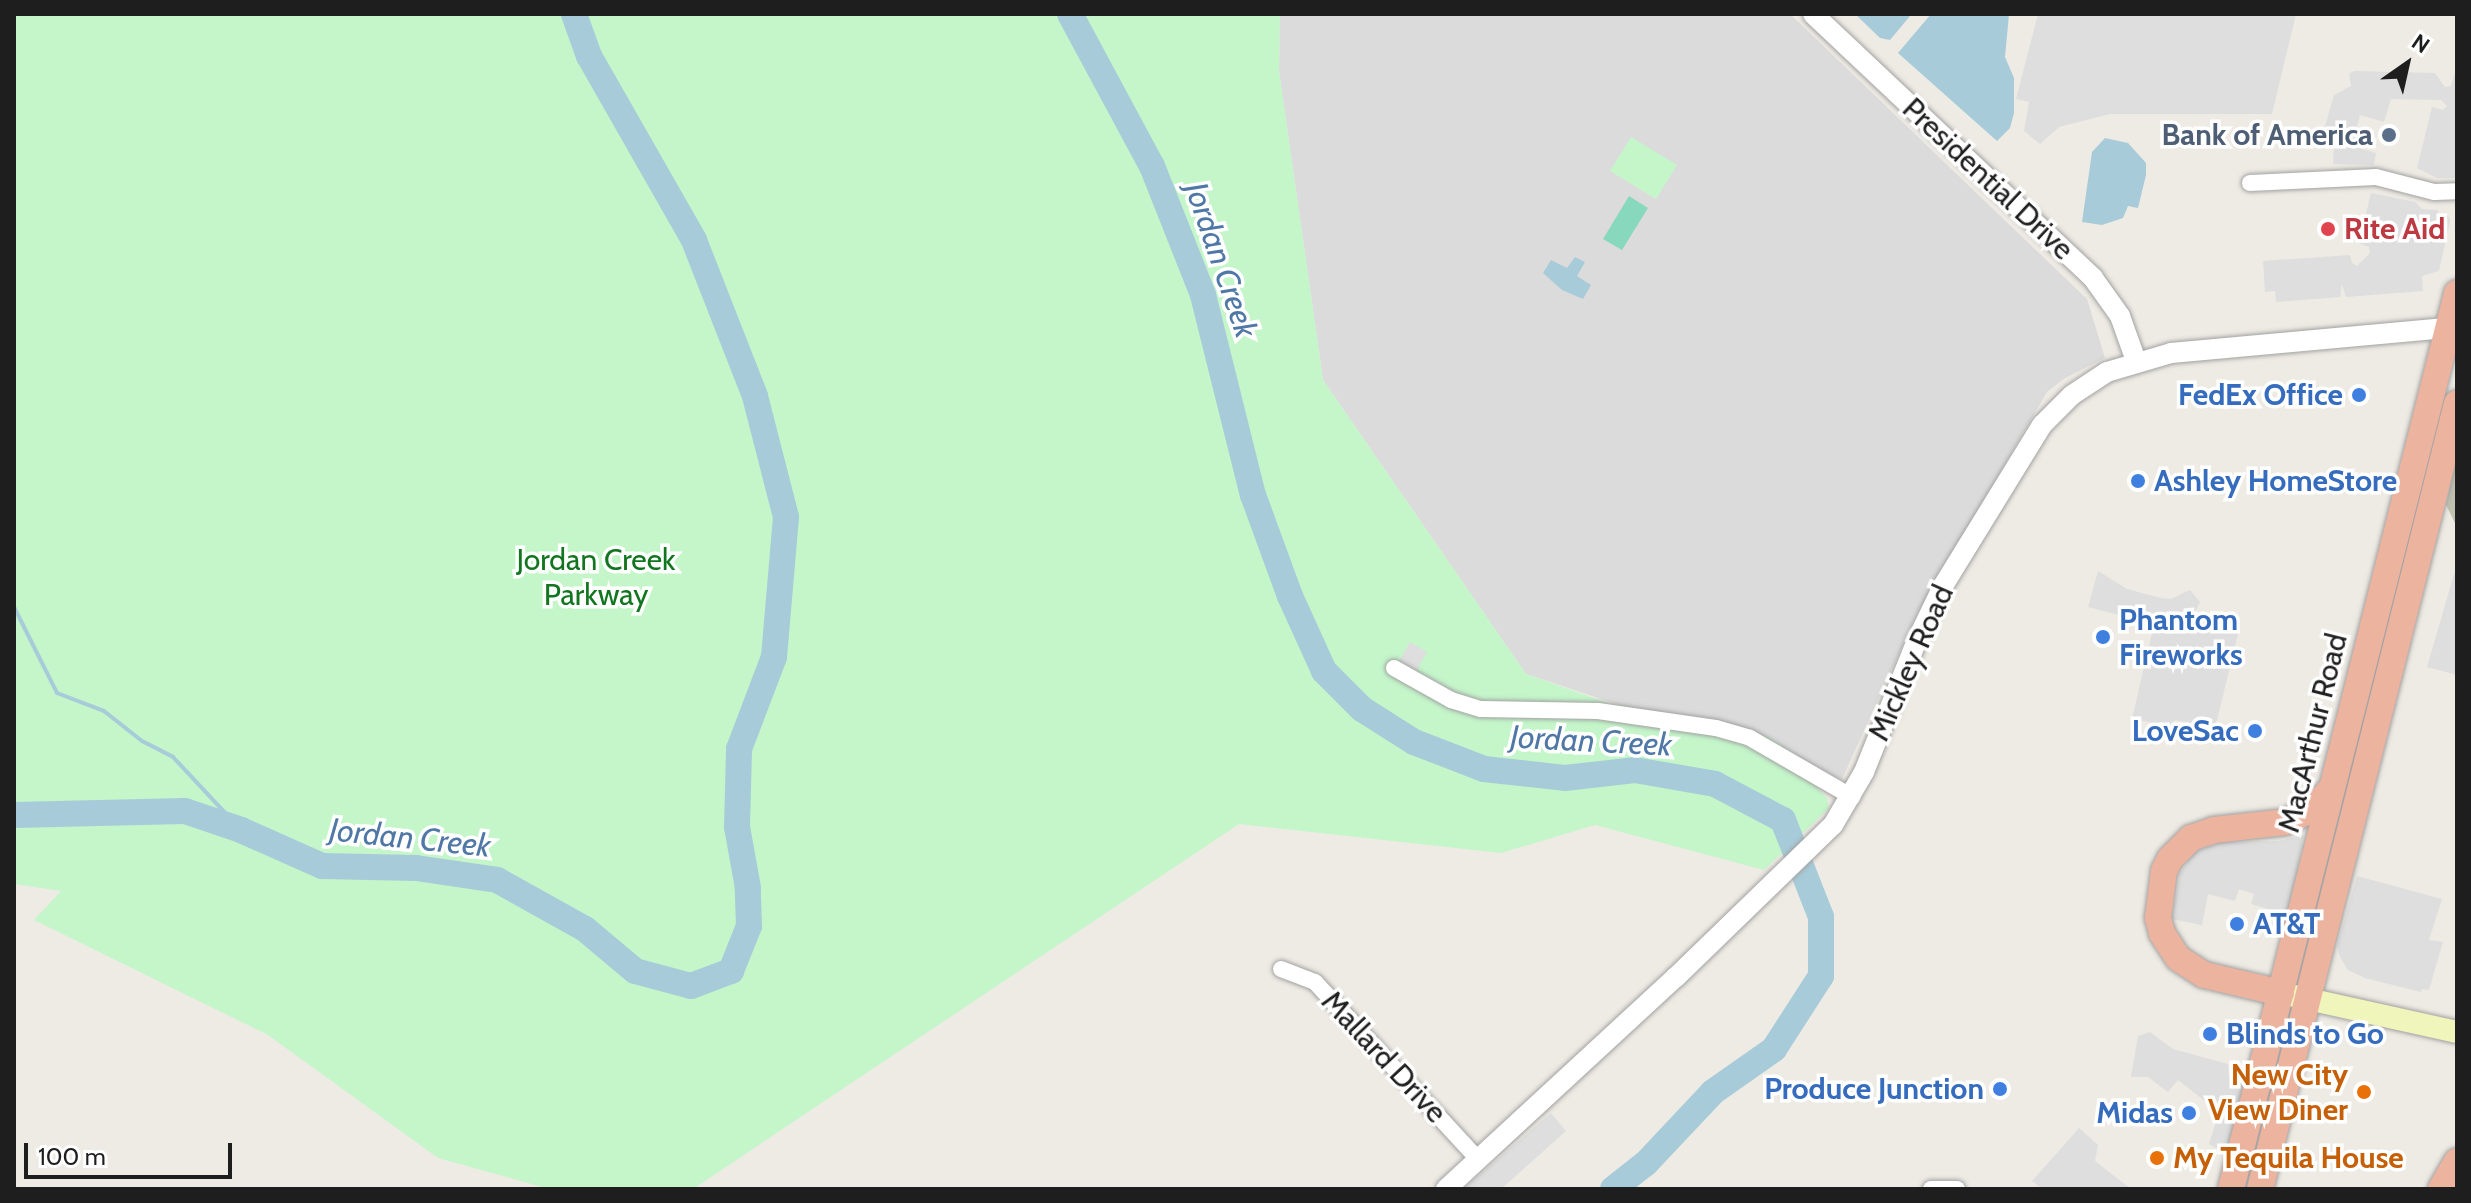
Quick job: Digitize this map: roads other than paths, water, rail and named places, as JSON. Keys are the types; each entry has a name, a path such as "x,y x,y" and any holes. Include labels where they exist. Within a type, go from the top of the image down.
{"highway":[{"name":"MacArthur Road","path":"2231,1189 2453,327 2457,293"},
{"name":"MacArthur Road","path":"2260,1189 2457,403"},
{"path":"2281,993 2204,975 2178,958 2169,946 2158,918 2164,871 2170,859 2191,838 2214,830 2261,826 2298,818 2313,809 2333,786"},
{"path":"2441,1189 2457,1161"}],"main road":[{"path":"2281,993 2457,1032"}],"street":[{"name":"Presidential Drive","path":"1813,14 2093,278 2120,316 2136,361"},
{"path":"2250,183 2376,177 2454,196"},
{"name":"Mickley Road","path":"1446,1189 1759,898 1833,825 1852,797 1943,586 2042,425 2086,384 2136,361 2204,348 2453,327"},
{"path":"1394,668 1451,700 1481,709 1598,711 1750,738 1852,797"},
{"name":"Mallard Drive","path":"1281,969 1315,982 1478,1159"},
{"path":"1931,1189 1957,1189"}],"water":[{"path":"1855,14 1910,16 1890,40 1880,38"},
{"path":"1931,14 2009,14 2005,57 2014,78 2014,113 2010,128 1997,141 1898,53"},
{"path":"2105,138 2128,143 2146,163 2138,208 2128,206 2123,218 2102,225 2082,222 2092,152"},
{"path":"1575,257 1585,262 1577,276 1591,285 1583,299 1562,290 1543,273 1551,260 1567,268"}],"waterway":[{"name":"Jordan Creek","path":"14,815 185,811 241,830 322,866 416,868 497,880 585,929 635,971 691,986 731,971 749,926 748,888 737,827 739,749 774,657 786,517 755,396 694,240 589,56 574,14"},
{"name":"Jordan Creek","path":"1070,14 1152,166 1203,295 1253,495 1290,596 1324,671 1362,709 1414,742 1484,769 1565,778 1635,770 1715,784 1783,820 1821,917 1821,976 1774,1049 1713,1092 1646,1163 1613,1189"},
{"name":"Jordan Creek","path":"14,607 57,693 104,711 142,741 173,757 241,830"}],"place":[{"name":"Bank of America","path":"2389,135"},
{"name":"Rite Aid","path":"2328,229"},
{"name":"FedEx Office","path":"2359,395"},
{"name":"Ashley HomeStore","path":"2138,481"},
{"name":"Phantom Fireworks","path":"2103,637"},
{"name":"LoveSac","path":"2255,731"},
{"name":"AT&T","path":"2237,924"},
{"name":"Blinds to Go","path":"2210,1034"},
{"name":"Produce Junction","path":"2000,1089"},
{"name":"New City View Diner","path":"2364,1092"},
{"name":"Midas","path":"2189,1113"},
{"name":"My Tequila House","path":"2157,1158"}],"park label":[{"name":"Jordan Creek Parkway","path":"596,577"}]}
